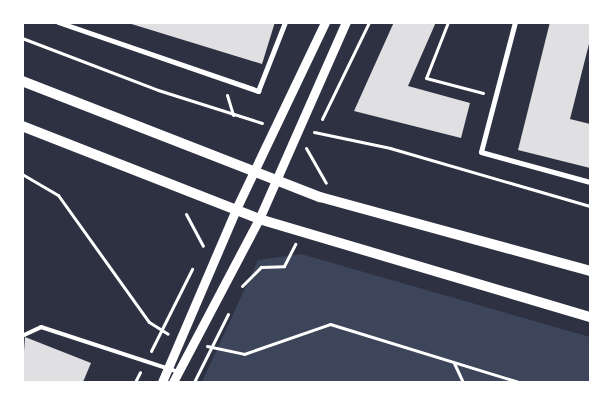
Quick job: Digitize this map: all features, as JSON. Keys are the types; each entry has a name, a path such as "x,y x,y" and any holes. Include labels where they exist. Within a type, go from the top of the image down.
{"main road":[{"path":"22,81 254,171 278,178 320,197 590,272"},
{"path":"22,126 259,219 590,317"}],"street":[{"path":"58,22 258,91 285,22"},
{"path":"162,382 236,209 325,22"},
{"path":"173,382 259,219 346,22"},
{"path":"515,22 481,152 590,182"}],"lane":[{"path":"22,336 41,327 167,370 179,372"}],"path":[{"path":"320,197 327,182 306,148 368,22"},
{"path":"448,22 426,78 496,96"},
{"path":"22,38 233,116 276,126"},
{"path":"223,79 233,116"},
{"path":"296,135 315,132 390,148 590,206"},
{"path":"22,174 58,195 149,322 162,332 195,262"},
{"path":"186,214 204,245 200,254"},
{"path":"238,294 261,267 284,266 301,232"},
{"path":"194,382 229,312"},
{"path":"224,351 244,354 330,324 519,382"},
{"path":"454,362 463,382"}],"shaded area":[{"path":"301,254 590,337 590,382 202,382 258,260"}],"building":[{"path":"125,22 275,22 262,64"},
{"path":"394,22 436,22 408,86 470,103 461,138 354,111"},
{"path":"550,22 590,22 590,40 570,119 590,124 590,168 518,150"},
{"path":"25,337 91,363 83,382 22,382"}]}
